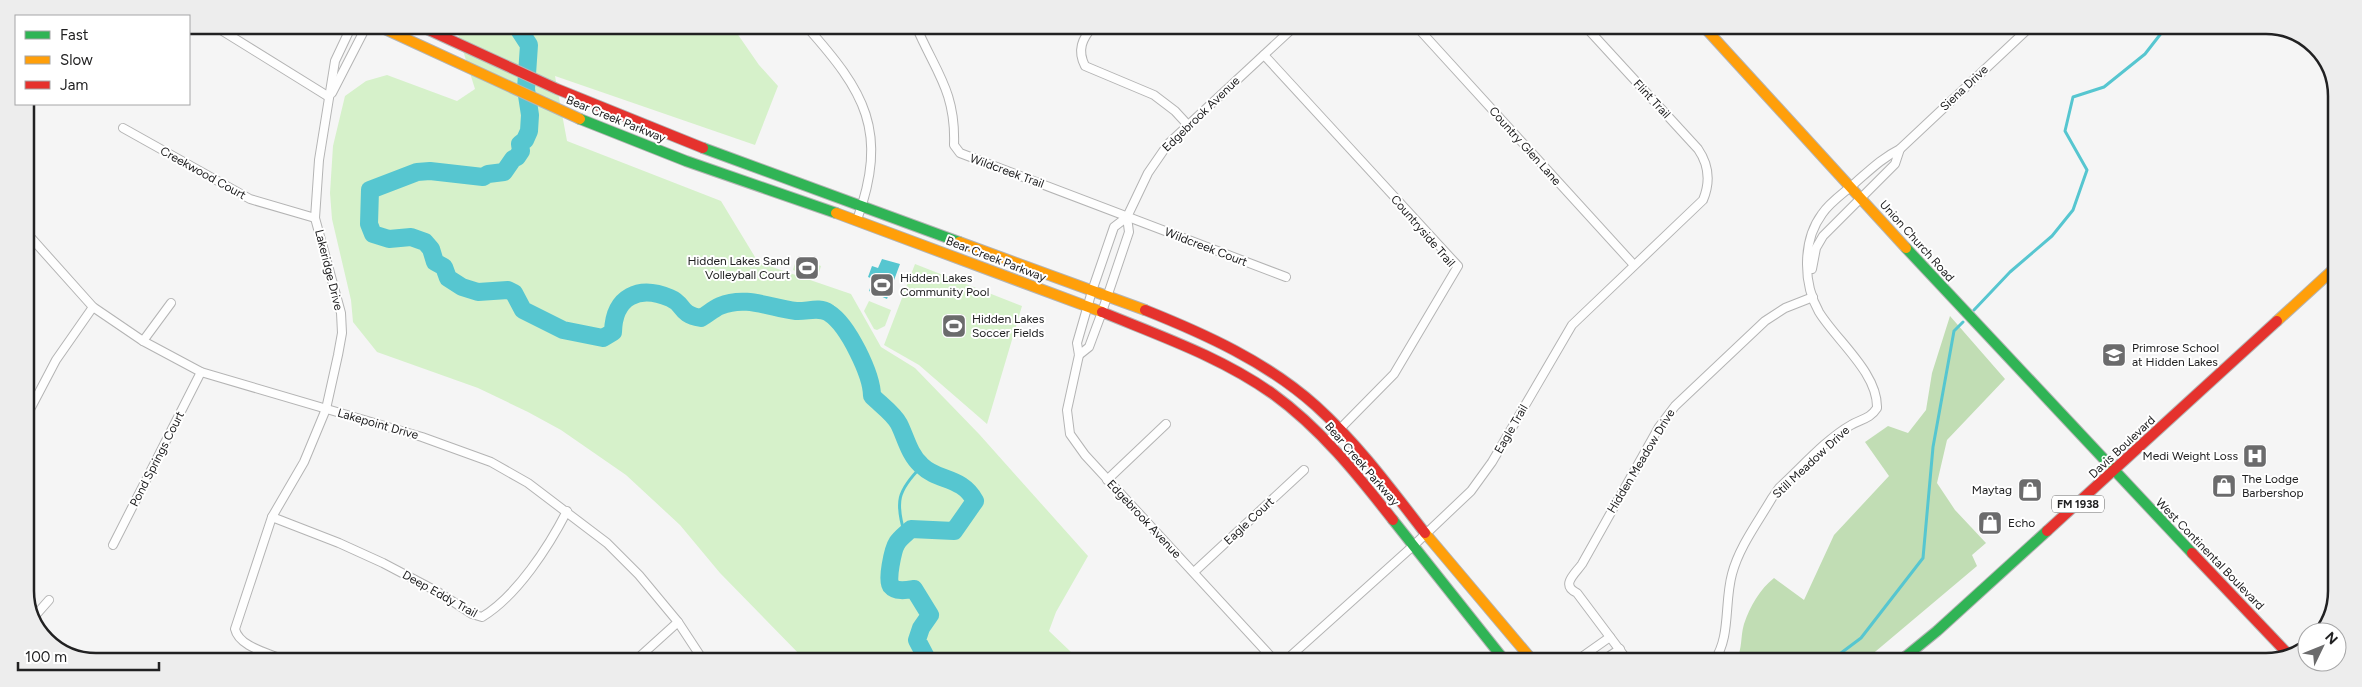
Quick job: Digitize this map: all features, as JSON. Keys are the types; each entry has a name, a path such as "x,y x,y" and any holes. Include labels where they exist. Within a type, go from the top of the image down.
{"main road":[{"name":"Bear Creek Parkway","path":"394,34 449,61 579,119 686,161 858,220 1102,312 1210,357 1273,394 1328,441 1373,494 1499,653"},
{"name":"Bear Creek Parkway","path":"436,34 571,95 692,144 1092,291 1206,335 1245,355 1305,397 1340,430 1372,465 1526,653"},
{"name":"Union Church Road","path":"1710,34 2113,472"},
{"name":"Davis Boulevard","path":"1910,653 1936,632 2113,472 2328,274"},
{"name":"West Continental Boulevard","path":"2113,472 2285,650"}],"street":[{"path":"228,34 329,96"},
{"name":"Lakeridge Drive","path":"268,653 247,644 236,635 236,620 272,517 304,462 326,409 342,333 340,313 316,218 319,160 335,61 348,34"},
{"name":"Lakeridge Drive","path":"329,96 362,34"},
{"path":"813,34 848,76 867,118 872,136 873,155 869,184 858,220"},
{"name":"Wildcreek Trail","path":"920,34 949,95 954,145 960,153 1127,217"},
{"path":"1086,34 1083,38 1080,55 1085,66 1154,95 1188,124"},
{"name":"Edgebrook Avenue","path":"1268,653 1085,456 1070,434 1066,410 1079,355 1077,343 1092,291 1114,227 1127,217 1153,164 1188,124 1286,34"},
{"name":"Country Glen Lane","path":"1423,34 1634,265"},
{"name":"Flint Trail","path":"1592,34 1698,149 1705,161 1709,176"},
{"name":"Siena Drive","path":"1851,187 1883,157 1900,149 2023,34"},
{"name":"Countryside Trail","path":"1264,55 1458,266 1398,368 1328,441"},
{"name":"Creekwood Court","path":"123,128 250,199 316,218"},
{"name":"Siena Drive","path":"1861,198 1895,164 1900,149"},
{"name":"Eagle Trail","path":"1294,653 1413,546 1464,498 1482,478 1572,325 1699,205 1705,194 1709,176"},
{"name":"Still Meadow Drive","path":"1717,653 1724,638 1728,592 1735,565 1772,498 1779,488 1838,434 1851,425 1869,418 1877,408 1875,395 1862,368 1820,314 1809,286 1807,255 1817,222 1828,207 1851,187"},
{"name":"Still Meadow Drive","path":"1809,286 1812,261 1820,242 1861,198"},
{"name":"Edgebrook Avenue","path":"1079,355 1089,348 1102,312 1129,232 1127,217"},
{"name":"Wildcreek Court","path":"1127,217 1286,276"},
{"name":"Lakepoint Drive","path":"34,241 93,307 143,342 201,372 422,437 491,462 528,483 567,511 613,549 639,575 678,622 698,653"},
{"name":"Hidden Meadow Drive","path":"1623,653 1577,594 1571,589 1569,581 1582,564 1659,427 1684,396 1765,321 1785,308 1813,297"},
{"path":"143,342 171,303"},
{"path":"34,402 56,360 93,307"},
{"name":"Pond Springs Court","path":"113,546 201,372"},
{"path":"1107,480 1166,424"},
{"name":"Eagle Court","path":"1194,572 1304,470"},
{"name":"Deep Eddy Trail","path":"272,517 339,543 382,563 438,592 472,614 482,617 492,611 524,577 550,543 567,511"},
{"path":"38,613 48,600"},
{"path":"644,653 678,622"},
{"path":"1587,653 1610,637"},
{"path":"1614,653 1620,649"}],"green space":[{"path":"458,34 738,34 759,65 778,86 755,145 555,76 567,141 721,201 758,262 851,294 881,347 915,368 979,434 1088,556 1056,612 1049,631 1071,653 798,653 720,573 680,525 626,475 561,430 528,412 478,388 377,352 353,322 351,300 332,219 330,193 333,146 345,96 366,81 387,75 457,101 475,89"},
{"name":"Hidden Lakes Sand Volleyball Court","path":"797,257 821,266 817,279 793,270"},
{"name":"Hidden Lakes Soccer Fields","path":"915,264 1022,306 987,424 919,365 884,345"},
{"path":"869,301 891,310 885,326 877,330 874,329 864,311"},
{"path":"1950,316 2005,379 1947,440 1937,483 1955,510 1986,543 1972,555 1977,566 1874,653 1739,653 1746,617 1752,604 1764,587 1774,578 1804,600 1834,535 1889,476 1865,442 1888,426 1908,433 1926,410 1932,373"}],"water":[{"name":"Hidden Lakes Community Pool","path":"882,259 900,264 887,299 869,291 873,279 868,277 872,266 878,268"}],"waterway":[{"path":"522,34 529,45 526,89 530,115 529,131 525,140 520,144 521,151 517,157 513,159 504,172 488,174 483,177 430,171 417,172 370,190 369,224 373,234 389,239 411,237 425,242 431,249 435,262 444,267 448,278 462,287 478,292 508,290 514,293 523,310 563,330 603,338 613,332 614,320 623,302 630,297 648,293 659,294 675,300 689,314 701,318 720,306 739,302 758,303 796,311 821,310 829,313 844,328 851,339 868,376 872,396 897,420 917,461 935,474 963,487 975,501 954,531 911,529 895,546 889,578 891,586 899,590 914,589 930,615 921,628 917,640 924,653"},
{"path":"1974,310 2010,272 2052,236 2073,210 2087,170 2065,131 2073,97 2104,87 2145,54 2161,34"},
{"path":"1841,653 1861,638 1923,558 1933,447 1954,331 1963,322"},
{"path":"905,535 900,514 900,498 907,483 922,466"}],"traffic: fast":[{"path":"580,119 686,161 836,213"},
{"path":"703,148 959,242"},
{"path":"1906,248 2192,553"},
{"path":"1393,520 1499,653"},
{"path":"1910,653 1937,631 2047,531"}],"traffic: slow":[{"path":"396,34 580,119"},
{"path":"1710,34 1906,248"},
{"path":"836,213 1102,312"},
{"path":"959,242 1145,310"},
{"path":"2277,321 2328,274"},
{"path":"1425,533 1526,653"}],"traffic: jam":[{"path":"438,34 557,89 703,148"},
{"path":"1145,310 1213,339 1256,363 1297,390 1316,406 1360,451 1425,533"},
{"path":"1102,312 1211,358 1273,394 1307,422 1337,452 1393,520"},
{"path":"2047,531 2277,321"},
{"path":"2192,553 2285,650"}],"place":[{"name":"Hidden Lakes Sand Volleyball Court","path":"807,268"},
{"name":"Hidden Lakes Community Pool","path":"882,285"},
{"name":"Hidden Lakes Soccer Fields","path":"954,326"},
{"name":"Primrose School at Hidden Lakes","path":"2114,355"},
{"name":"Medi Weight Loss","path":"2255,456"},
{"name":"The Lodge Barbershop","path":"2224,486"},
{"name":"Maytag","path":"2030,490"},
{"name":"Echo","path":"1990,523"}]}
